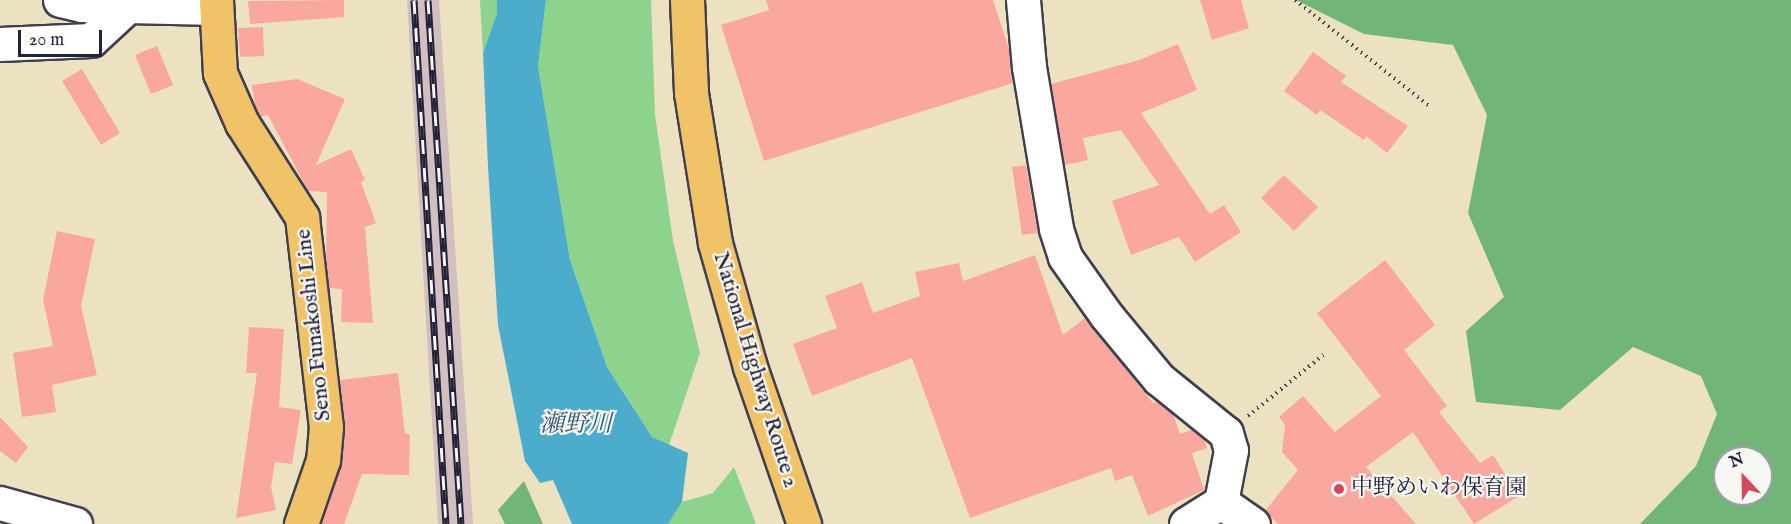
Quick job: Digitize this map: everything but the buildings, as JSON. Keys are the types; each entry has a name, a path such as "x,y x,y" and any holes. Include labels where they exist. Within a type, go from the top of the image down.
{"main road":[{"name":"National Highway Route 2","path":"687,0 691,93 715,243 750,367 804,524"},
{"name":"Seno Funakoshi Line","path":"216,4 220,73 242,123 302,217 326,427 323,460 301,524"}],"street":[{"path":"1023,0 1029,67 1056,229 1065,257 1106,315 1159,379 1226,433 1231,450 1221,502 1186,524"},
{"path":"79,2 128,6 216,4"},
{"path":"0,44 91,40 128,6"},
{"path":"1221,502 1253,524"},
{"path":"0,503 75,524"}],"path":[{"path":"1295,0 1430,106"},
{"path":"1226,433 1323,355"}],"shaded area":[{"path":"407,0 439,0 473,524 438,524"}],"green space":[{"path":"480,0 497,0 497,13 483,53"},
{"path":"546,0 651,0 655,115 673,241 700,353 669,445 652,437 607,367 570,260 538,66"},
{"path":"1296,0 1791,0 1791,524 1640,524 1696,466 1717,414 1701,376 1633,347 1560,410 1476,402 1466,331 1504,297 1468,213 1487,115 1453,45 1364,34"},
{"path":"734,467 756,524 668,524 682,502 713,493"},
{"path":"524,481 543,524 505,524 498,510"}],"water":[{"name":"瀬野川","path":"497,0 546,0 538,66 570,260 607,367 652,437 688,453 682,502 668,524 572,524 553,480 540,483 525,461 498,325 488,167 483,53 497,13"}],"railway":[{"path":"414,0 446,524"},
{"path":"428,0 461,524"}],"place":[{"name":"中野めいわ保育園","path":"1339,489"}]}
